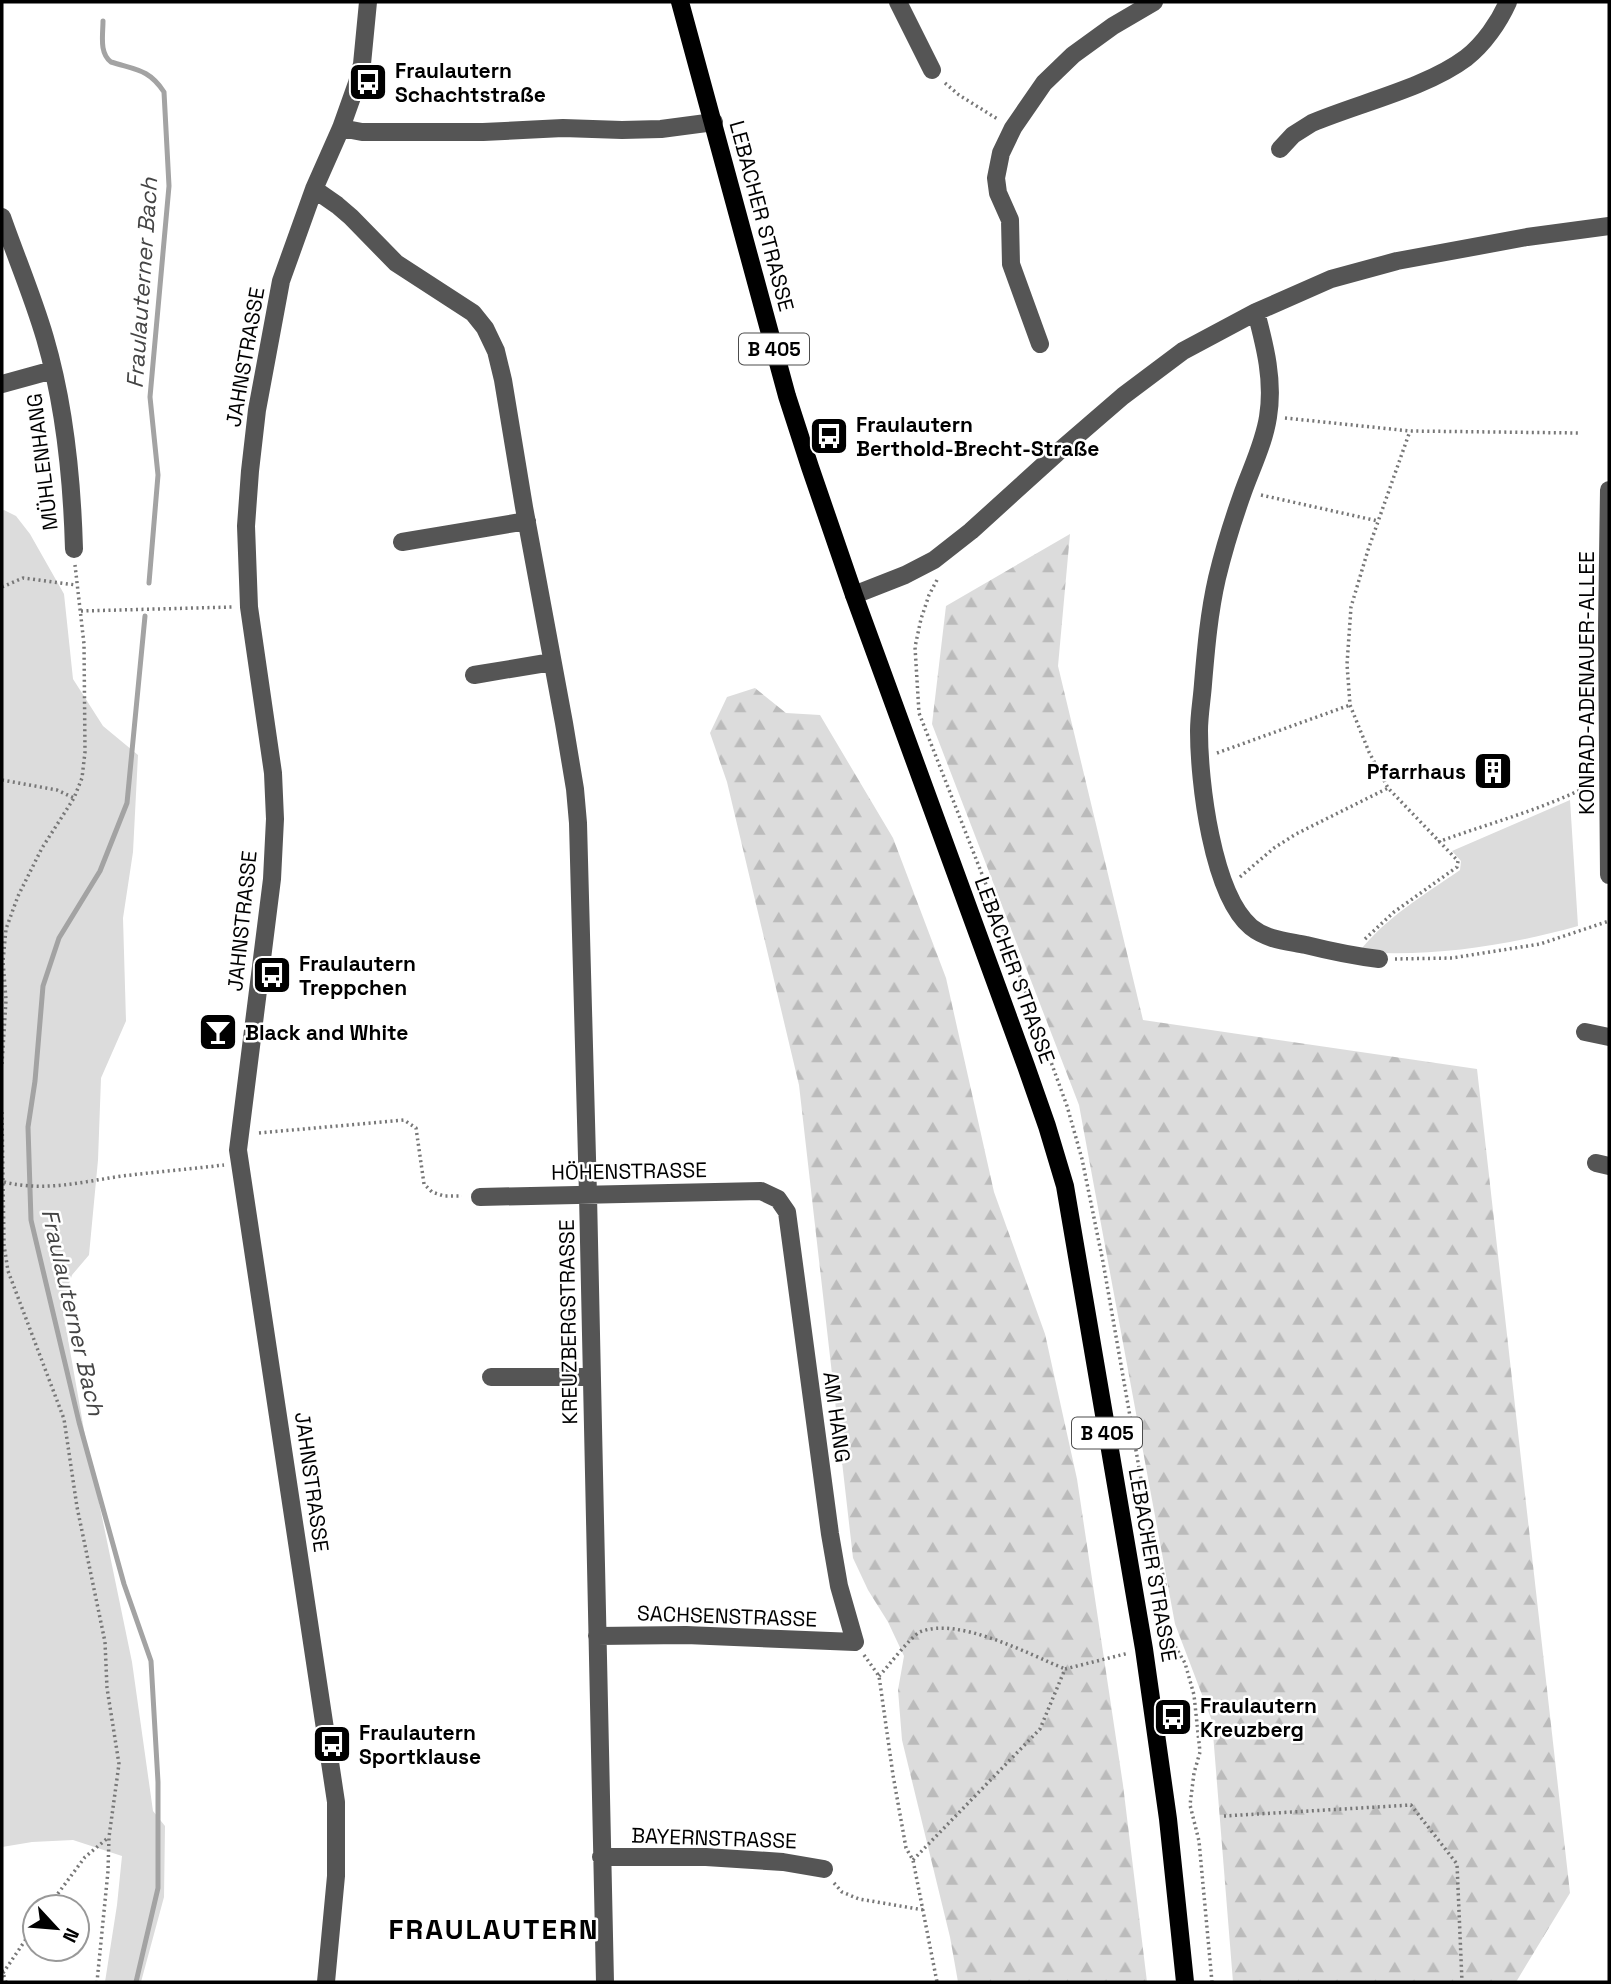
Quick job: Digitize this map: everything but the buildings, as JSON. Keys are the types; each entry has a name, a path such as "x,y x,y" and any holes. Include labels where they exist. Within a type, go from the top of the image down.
{"main road":[{"name":"LEBACHER STRASSE","path":"680,2 788,396 854,595 1026,1066 1065,1186 1144,1649 1168,1819 1185,1982"}],"street":[{"name":"JAHNSTRASSE","path":"326,1982 336,1876 336,1802 240,1164 239,1135 272,879 275,819 273,773 249,607 246,526 257,410 281,281 314,189 358,83 368,2"},
{"path":"898,2 932,71"},
{"path":"1040,344 1011,264 1010,220 998,193 996,178 1001,153 1013,128 1044,83 1073,55 1113,26 1154,2"},
{"path":"1280,149 1293,135 1312,123 1438,74 1466,57 1487,36 1508,2"},
{"path":"341,128 362,132 483,132 563,128 622,130 714,122"},
{"name":"KREUZBERGSTRASSE","path":"314,189 351,217 396,264 473,313 485,328 496,351 575,789 589,1195 605,1982"},
{"name":"MÜHLENHANG","path":"2,217 45,337 53,370 69,461 74,549"},
{"path":"854,595 905,575 934,560 971,531 1123,396 1183,351 1256,312 1331,279 1397,261 1489,243 1609,226"},
{"path":"1256,312 1267,354 1270,394 1268,416 1264,439 1243,491 1217,578 1208,628 1199,730 1206,808 1225,889 1236,910 1252,928 1275,940 1379,959"},
{"name":"MÜHLENHANG","path":"2,384 53,370"},
{"name":"KONRAD-ADENAUER-ALLEE","path":"1609,490 1609,875"},
{"path":"402,542 527,521"},
{"path":"474,675 552,662"},
{"path":"1585,1032 1609,1037"},
{"name":"HÖHENSTRASSE","path":"480,1197 761,1191 778,1199"},
{"name":"AM HANG","path":"778,1199 787,1212 830,1534 839,1586 855,1642"},
{"path":"491,1377 592,1377"},
{"name":"SACHSENSTRASSE","path":"597,1636 855,1642"},
{"name":"BAYERNSTRASSE","path":"601,1857 706,1857 808,1865 824,1870"}],"path":[{"path":"932,71 960,95 1013,128"},
{"path":"1268,416 1410,431 1579,433"},
{"path":"1351,956 1366,936 1394,912 1457,867 1458,861 1388,788 1369,752 1350,705 1347,664 1351,607 1410,431"},
{"path":"1243,491 1378,521"},
{"path":"2,1064 6,1000 3,961 6,929 18,896 42,848 74,798 82,778 85,752 84,644 74,549"},
{"path":"2,587 23,578 76,585"},
{"path":"81,611 249,607"},
{"path":"1200,758 1350,705"},
{"path":"1438,842 1482,825 1516,816 1608,776"},
{"path":"2,780 57,790 74,798"},
{"path":"1225,889 1274,848 1296,834 1388,788"},
{"path":"1379,959 1452,958 1540,944 1609,921"},
{"path":"2,1112 4,1245 8,1271 64,1419 77,1507 105,1642 107,1688 120,1764 109,1837 97,1982"},
{"path":"239,1135 404,1121 416,1128 424,1184 432,1192 443,1196 480,1197"},
{"path":"4,1182 39,1187 73,1185 122,1176 240,1164"},
{"path":"880,1676 918,1633 940,1627 983,1635 1065,1669 1144,1649"},
{"path":"855,1642 880,1676 906,1848 913,1860 937,1982"},
{"path":"913,1860 1040,1729 1065,1669"},
{"path":"1224,1816 1411,1805 1457,1864 1462,1982"},
{"path":"58,1893 85,1857 109,1837"},
{"path":"824,1870 842,1892 859,1899 923,1910"},
{"path":"6,1982 2,1971 21,1945"}],"green space":[{"path":"4,510 16,516 30,534 64,594 73,679 103,726 138,755 133,852 123,918 126,1021 101,1078 98,1160 89,1255 72,1275 62,1305 84,1430 132,1662 153,1811 165,1826 164,1897 141,1982 105,1982 122,1856 73,1840 2,1847"},
{"path":"1070,534 1058,666 1143,1020 1477,1069 1570,1893 1516,1982 1233,1982 1212,1721 1175,1624 1079,1105 932,724 946,606"},
{"path":"755,688 786,713 820,715 893,838 946,978 994,1192 1045,1334 1077,1479 1123,1785 1147,1982 958,1982 950,1937 902,1740 898,1690 904,1656 853,1558 799,1085 727,782 710,733 727,697"},
{"path":"1570,800 1578,926 1470,948 1415,953 1359,952 1393,918 1460,870 1461,861 1452,851"}],"waterway":[{"name":"Fraulauterner Bach","path":"103,21 102,43 107,58 111,62 147,75 164,92 169,186 150,397 158,475 149,583"},
{"name":"Fraulauterner Bach","path":"136,1982 158,1888 158,1782 151,1661 124,1584 79,1422 31,1220 28,1127 43,986 59,938 100,871 127,803 145,616"}],"place":[{"name":"Fraulautern Schachtstraße","path":"368,82"},
{"name":"Fraulautern Berthold-Brecht-Straße","path":"829,436"},
{"name":"Pfarrhaus","path":"1493,771"},
{"name":"Fraulautern Treppchen","path":"272,975"},
{"name":"Black and White","path":"218,1032"},
{"name":"Fraulautern Kreuzberg","path":"1173,1717"},
{"name":"Fraulautern Sportklause","path":"332,1744"}],"district":[{"name":"FRAULAUTERN","path":"494,1929"}]}
